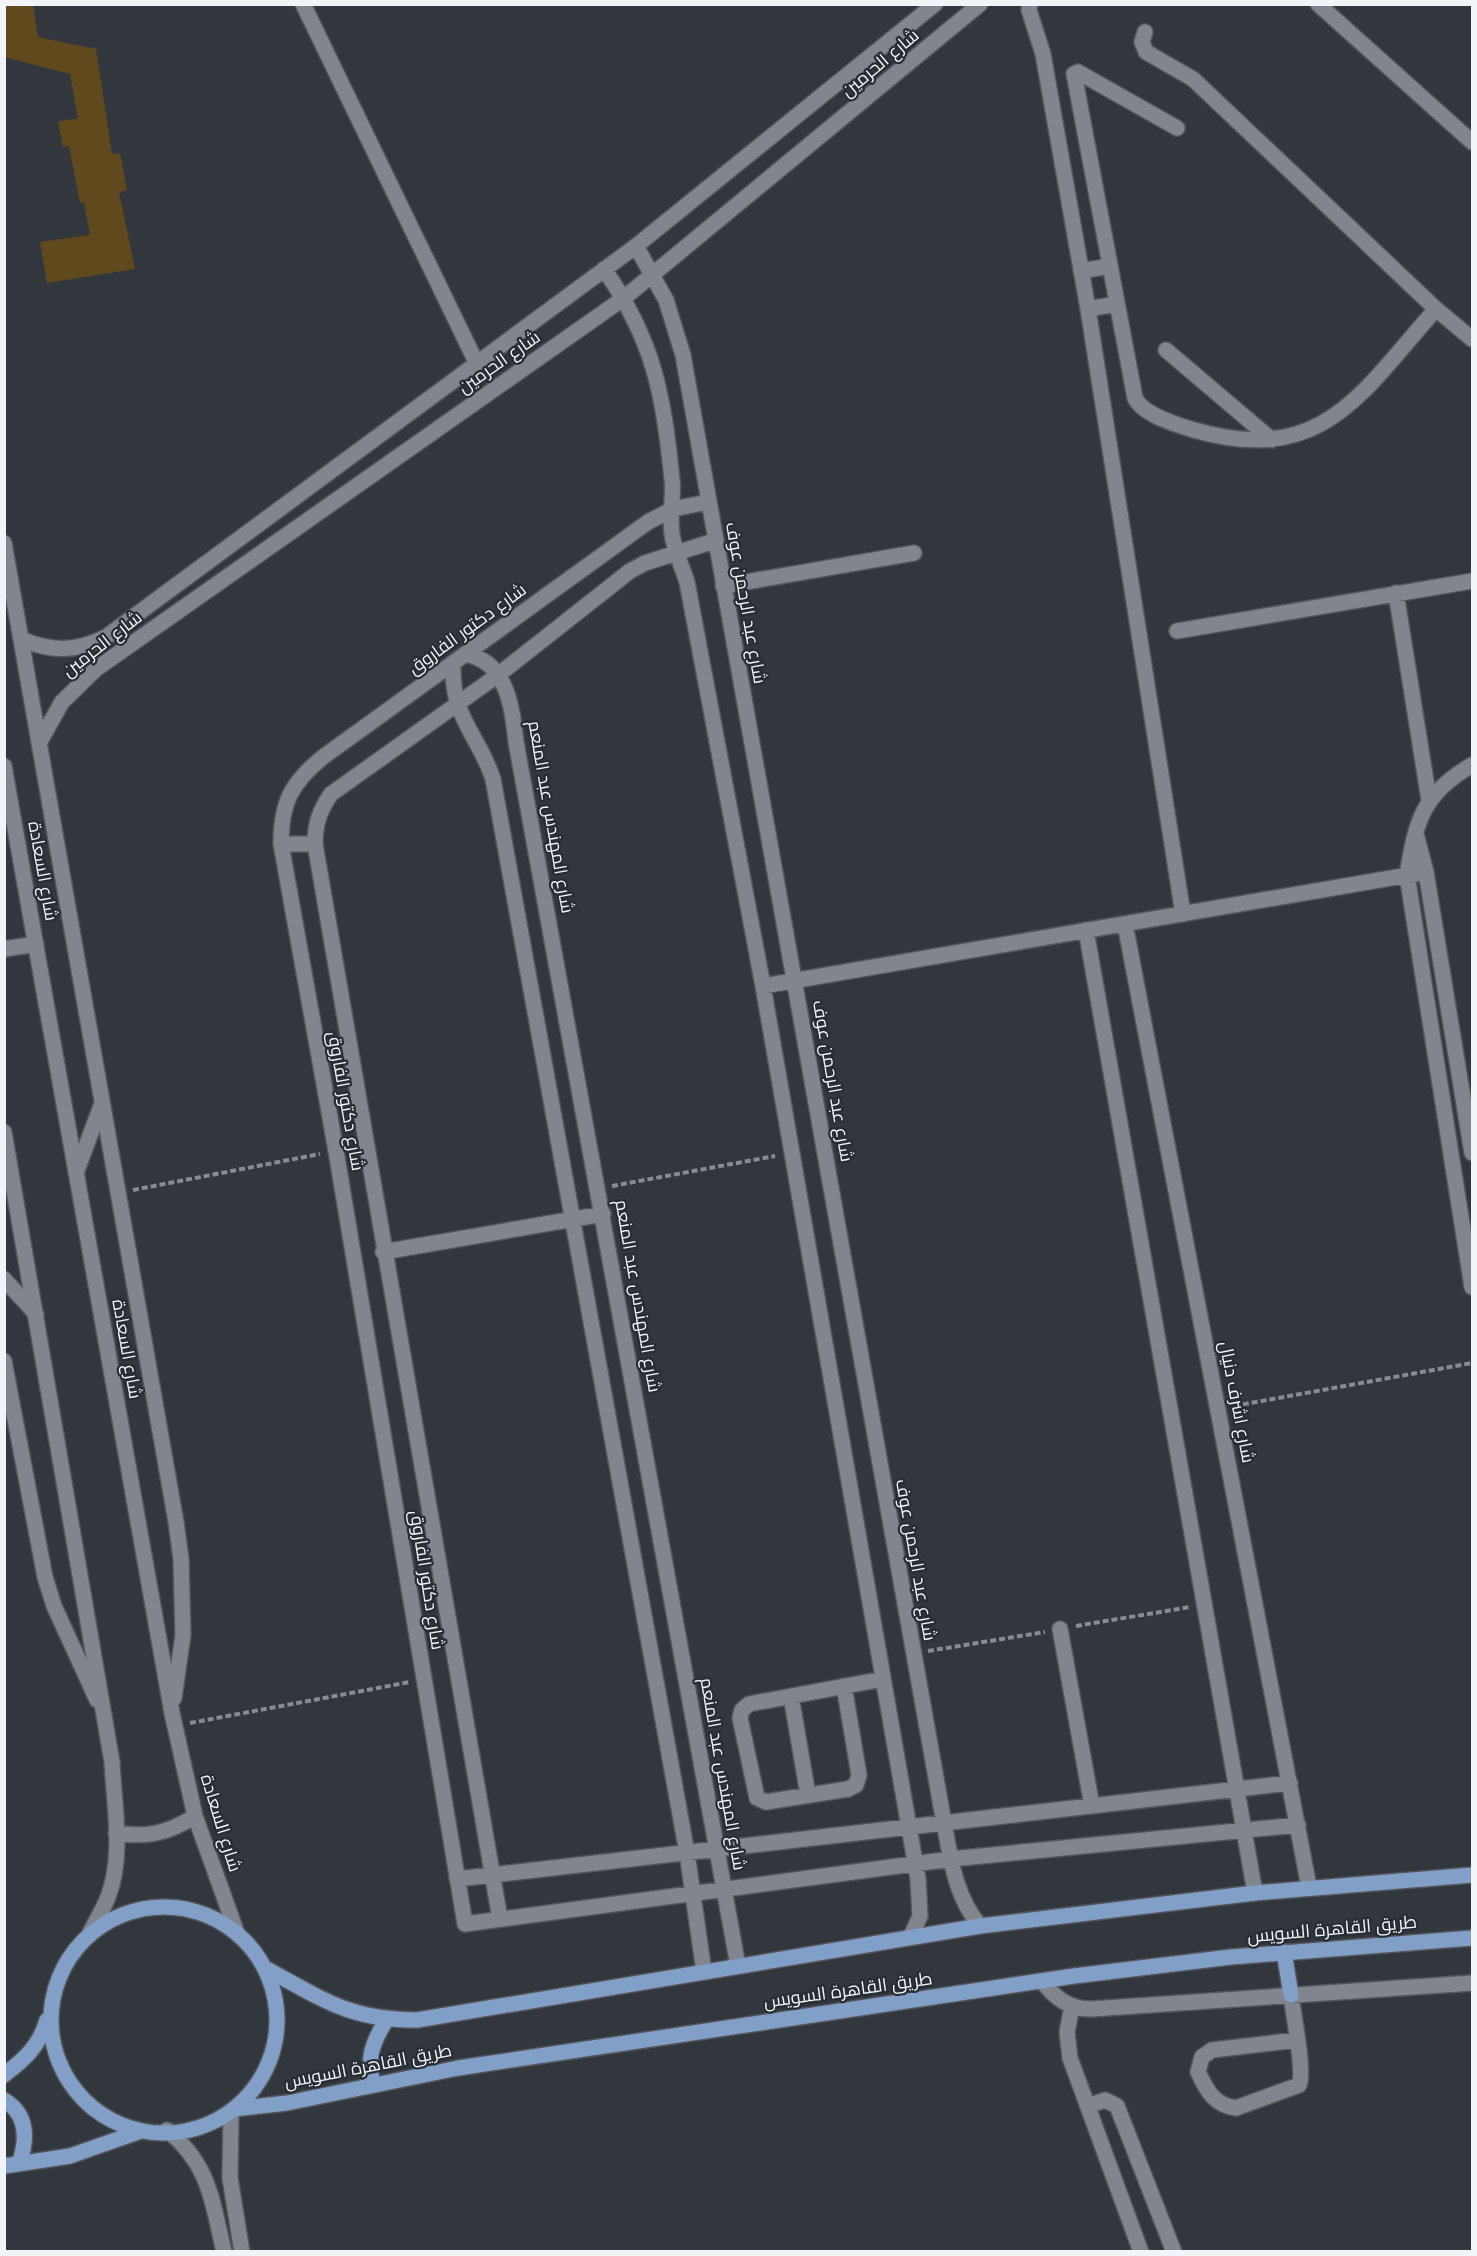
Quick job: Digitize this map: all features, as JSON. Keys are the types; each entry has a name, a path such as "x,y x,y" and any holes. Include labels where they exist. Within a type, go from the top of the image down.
{"main road":[{"name":"طريق القاهرة السويس","path":"265,1968 328,2003 357,2014 387,2019 448,2017 980,1926 1309,1887 1473,1875"},
{"path":"4,2075 26,2059 43,2036 51,2008 62,1972 70,1956 89,1935 116,1917 147,1908 179,1908 210,1916 237,1933 253,1949 265,1968 274,1992 278,2018 275,2044 266,2068 252,2090 232,2111 203,2125 141,2131 118,2124 97,2112 65,2077 56,2055 51,2032 51,2008"},
{"name":"طريق القاهرة السويس","path":"232,2111 287,2103 470,2066 1042,1981 1284,1952 1473,1938"},
{"path":"1284,1952 1291,1995"},
{"path":"373,2084 370,2072 371,2049 387,2019"},
{"path":"4,2100 17,2112 26,2134 26,2145 12,2165"},
{"path":"12,2165 70,2156 141,2131"}],"street":[{"path":"303,4 476,362"},
{"name":"شارع الحرمين","path":"21,639 54,650 72,649 106,637 636,246 935,4"},
{"name":"شارع الحرمين","path":"39,743 62,702 96,669 624,298 980,4"},
{"path":"1318,4 1473,142"},
{"path":"1025,6 1038,31 1043,54 1088,309 1184,914"},
{"path":"1145,32 1142,42 1146,52 1193,79 1436,309 1473,339"},
{"path":"1177,128 1078,72 1074,74 1135,398 1141,408 1188,429 1243,441 1272,440 1309,430 1350,406 1436,309"},
{"name":"شارع عبد الرحمن عوف","path":"636,246 666,300 683,355 714,541 795,981 944,1823 951,1859 966,1909 980,1926"},
{"path":"1081,271 1110,266"},
{"path":"604,269 624,298 645,341 659,386 671,466 672,532 689,589 763,986 916,1864 920,1916 911,1936"},
{"path":"1088,309 1117,304"},
{"path":"1166,350 1272,440"},
{"name":"شارع دكتور الفاروق","path":"708,502 673,509 648,522 303,773 289,794 281,819 281,844 336,1151 465,1924 500,1919 383,1252 315,844 315,826 321,808 331,794 498,675 630,571 645,563 714,541"},
{"path":"4,543 181,1559 183,1635 173,1719"},
{"path":"723,586 914,553"},
{"path":"1177,631 1473,581"},
{"path":"1396,594 1429,800"},
{"path":"459,658 457,703 493,779 687,1853 704,1972"},
{"name":"شارع المهندس عبد المنعم","path":"459,658 485,660 498,675 513,712 518,753 599,1189 738,1966"},
{"path":"1473,765 1451,777 1429,800 1415,828 1407,875 1473,1287"},
{"name":"شارع السعادة","path":"4,766 173,1719 195,1816 237,1933"},
{"path":"1415,828 1426,872 1473,1153"},
{"path":"281,844 315,844"},
{"path":"763,986 1426,872"},
{"name":"شارع اشرف دنيال","path":"1125,924 1309,1887"},
{"path":"1086,930 1255,1893"},
{"path":"4,949 36,944"},
{"path":"76,1173 102,1103"},
{"path":"4,1132 106,1718 116,1833 114,1866 109,1896 89,1935"},
{"path":"383,1252 603,1214"},
{"path":"4,1279 36,1314"},
{"path":"4,1361 45,1577 62,1625 106,1718"},
{"path":"1060,1629 1092,1806"},
{"path":"844,1686 859,1775 856,1785 848,1789 766,1802 757,1798 740,1718 742,1710 749,1704 844,1686 883,1680"},
{"path":"790,1696 808,1795"},
{"path":"457,1879 1290,1783"},
{"path":"116,1833 137,1836 158,1834 178,1828 195,1816"},
{"path":"500,1919 951,1859 1298,1826"},
{"path":"1042,1981 1050,1992 1072,2006 1091,2009 1473,1983"},
{"path":"1291,1995 1297,2040 1301,2079 1299,2085 1236,2108 1218,2103 1211,2097 1198,2072 1199,2061 1212,2050 1297,2040"},
{"path":"1072,2006 1066,2032 1067,2045 1141,2252"},
{"path":"1088,2106 1105,2100 1117,2106 1174,2252"},
{"path":"232,2111 230,2178 242,2252"},
{"path":"167,2130 192,2154 202,2168 213,2201 224,2252"}],"path":[{"path":"118,1193 336,1151"},
{"path":"599,1189 792,1153"},
{"path":"1219,1409 1473,1363"},
{"path":"173,1719 424,1680"}],"building":[{"path":"4,4 33,4 38,37 96,49 112,154 120,153 127,190 119,192 135,269 47,283 40,242 90,235 84,203 80,203 69,146 63,147 58,122 78,118 70,74 4,57"}]}
